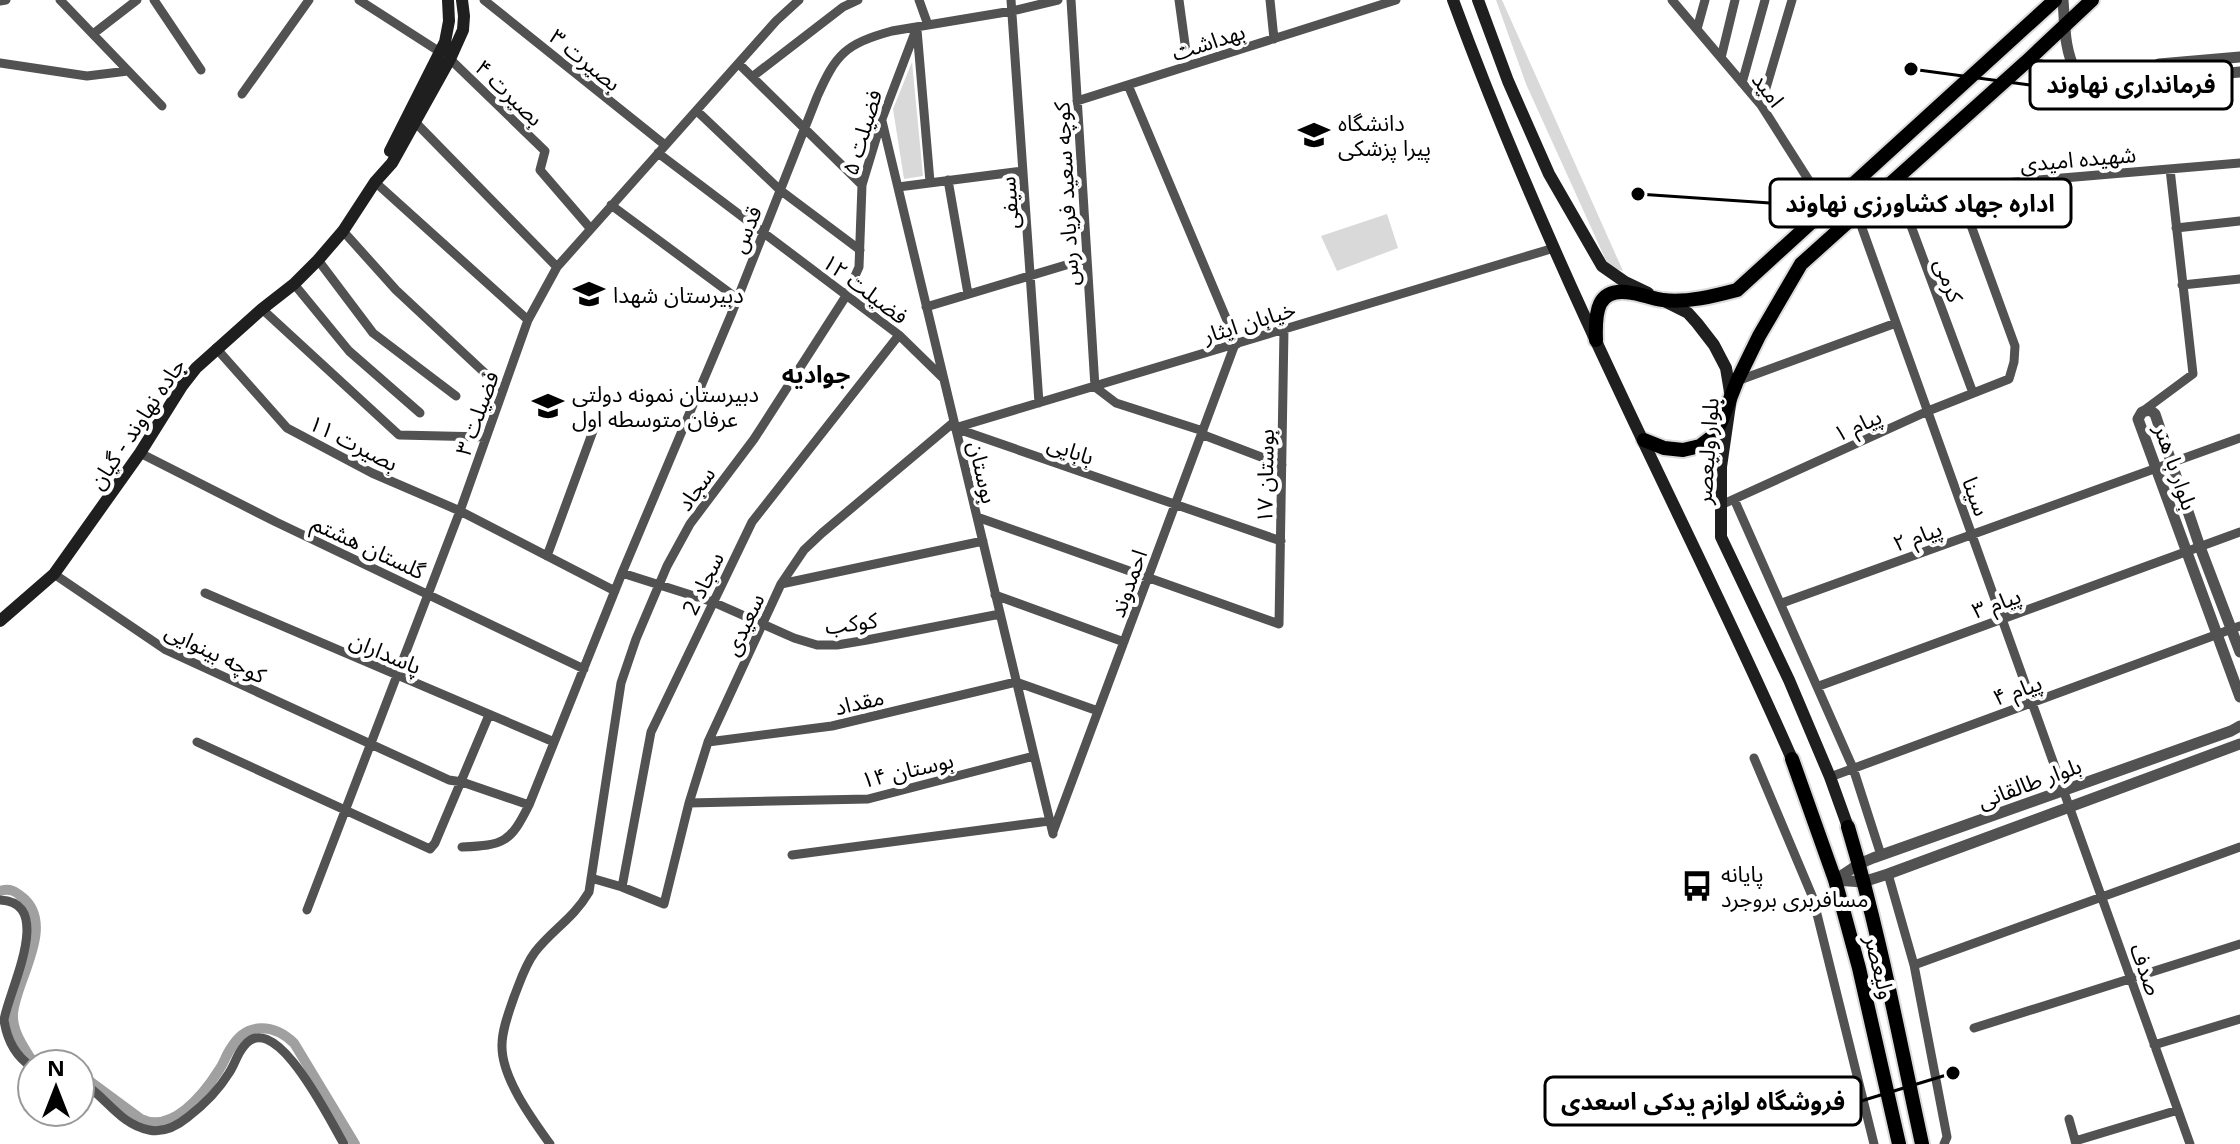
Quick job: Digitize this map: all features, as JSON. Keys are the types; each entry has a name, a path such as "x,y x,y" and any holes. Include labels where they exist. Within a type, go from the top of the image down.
{"main road":[{"name":"جاده نهاوند - گیان","path":"375,182 392,163 416,123 445,56 449,27 448,0"},
{"name":"جاده نهاوند - گیان","path":"0,621 54,574 196,368 294,284 343,231 463,30 462,0"},
{"name":"بلوار ولیعصر","path":"1453,0 1486,91 1554,248 1792,759"},
{"name":"بلوار ولیعصر","path":"1478,0 1508,81 1549,174 1602,266 1625,282 1688,313 1714,345 1726,368 1731,398 1721,467 1721,537 1789,680 1848,827"},
{"path":"1596,340 1598,306 1605,296 1617,291 1663,300 1713,297 1737,290 2055,0"},
{"path":"1644,440 1664,448 1683,450 1700,446 1713,436 1759,336 1801,264 2092,0"},
{"path":"1486,91 1508,81"},
{"name":"ولیعصر","path":"1792,759 1835,880 1859,968 1899,1144"},
{"name":"ولیعصر","path":"1848,827 1922,1144"}],"street":[{"path":"0,1 6,0"},
{"path":"60,0 162,106"},
{"path":"93,34 137,0"},
{"path":"154,0 201,70"},
{"path":"242,94 309,0"},
{"path":"359,0 445,56"},
{"name":"بصیرت ۳","path":"484,0 762,232"},
{"path":"782,0 788,10"},
{"name":"فضیلت ۳","path":"307,910 460,511 528,320 557,267 590,228 799,0"},
{"path":"752,77 843,7 858,0"},
{"path":"919,0 928,25"},
{"name":"قدس","path":"462,847 488,846 505,839 515,832 529,805 622,573 738,299 827,73 839,55 875,36 1012,5 1058,0"},
{"name":"کوچه سعید فریاد رس","path":"1071,0 1095,387"},
{"path":"1179,0 1188,66"},
{"path":"1270,0 1274,39"},
{"name":"بهداشت","path":"1077,101 1274,39 1367,4 1396,0"},
{"path":"1697,29 1705,0"},
{"path":"1721,58 1735,0"},
{"path":"1742,83 1765,0"},
{"path":"1761,105 1792,0"},
{"path":"2063,0 2065,42 2076,72"},
{"name":"امید","path":"1674,1 1761,105 1827,209"},
{"name":"سیفی","path":"1012,5 1039,403"},
{"path":"917,27 930,182"},
{"name":"فضیلت ۵","path":"846,296 859,267 862,185 882,119 917,27"},
{"name":"بصیرت ۴","path":"445,56 545,151 540,170 590,228"},
{"path":"2026,62 2100,75 2142,72 2159,64 2240,57"},
{"path":"0,63 87,76 128,71"},
{"path":"739,64 862,185"},
{"path":"2142,72 2163,79 2240,72"},
{"path":"1128,85 1236,344"},
{"path":"697,111 780,190 860,250"},
{"name":"بوستان","path":"882,119 1053,834"},
{"path":"416,123 557,267"},
{"name":"شهیده امیدی","path":"1894,180 1919,186 1957,187 2240,163"},
{"path":"2142,412 2193,374 2170,169"},
{"path":"898,187 1023,171"},
{"path":"948,180 968,294"},
{"name":"کرمی","path":"1894,180 1973,393"},
{"path":"375,182 528,320"},
{"name":"پیام ۱","path":"1721,505 1928,411 2009,379 2015,346 1957,187"},
{"path":"611,205 738,299"},
{"name":"سینا","path":"1857,214 2069,806"},
{"path":"2176,228 2240,221"},
{"path":"343,231 396,290 503,390"},
{"name":"فضیلت ۱۲","path":"762,232 899,335 943,378"},
{"name":"خیابان ایثار","path":"955,425 1095,387 1554,248"},
{"path":"926,307 1086,259"},
{"path":"318,260 373,333 456,396"},
{"path":"2182,285 2240,279"},
{"path":"294,284 349,351 420,413"},
{"name":"سجاد","path":"550,1144 526,1110 509,1075 501,1046 506,1019 528,965 535,953 579,909 589,892 621,683 636,639 690,524 754,439 846,296"},
{"path":"262,309 399,435 486,437"},
{"path":"1737,381 1896,323"},
{"name":"بوستان ۱۷","path":"1148,578 1279,624 1284,329"},
{"name":"سجاد 2","path":"622,887 651,732 752,522 899,335"},
{"name":"احمدوند","path":"1053,834 1236,344"},
{"name":"بصیرت ۱۱","path":"216,348 287,428 372,473 460,511 615,591"},
{"path":"1095,387 1116,403 1202,432 1282,465"},
{"name":"بلوار با هنر","path":"2240,652 2236,628 2200,547 2155,414 2150,410 2142,412 2138,419 2240,697"},
{"name":"بابایی","path":"955,425 1281,541"},
{"name":"سعیدی","path":"622,887 664,904 708,742 781,584 804,550 955,425"},
{"path":"547,556 593,431"},
{"name":"پیام ۲","path":"1782,603 2240,438"},
{"name":"گلستان هشتم","path":"140,453 276,522 584,669"},
{"path":"1734,499 1853,768 1877,857 1914,965 1947,1137 1944,1144"},
{"path":"977,517 1148,578"},
{"name":"پیام ۳","path":"1819,686 2240,532"},
{"path":"781,584 983,541"},
{"name":"کوکب","path":"622,573 713,602 817,645 837,645 1000,614"},
{"name":"کوچه بینوایی","path":"54,574 166,650 370,745"},
{"name":"پاسداران","path":"205,593 554,742"},
{"path":"995,595 1124,642"},
{"name":"پیام ۴","path":"1830,777 2236,628"},
{"path":"1016,682 1098,711"},
{"name":"مقداد","path":"708,742 832,726 1016,682"},
{"path":"197,742 430,849 489,715"},
{"name":"بلوار طالقانی","path":"1835,880 1859,864 1877,857 2240,726"},
{"name":"بلوار طالقانی","path":"1863,882 2240,744"},
{"path":"370,745 449,780 529,805"},
{"name":"بوستان ۱۴","path":"689,803 868,799 1034,756"},
{"path":"1754,758 1817,911 1874,1144"},
{"name":"صدف","path":"2069,806 2190,1144"},
{"path":"792,855 1049,821"},
{"path":"1914,965 2240,847"},
{"path":"591,875 622,887"},
{"path":"1835,880 1863,882"},
{"path":"0,900 12,901 19,906 28,929 4,1020 5,1030 16,1053"},
{"path":"1974,1028 2240,944"},
{"path":"2154,1045 2240,1019"},
{"path":"96,1094 134,1125 153,1131 169,1128 205,1104 219,1089 249,1040 267,1038 287,1053 344,1144"},
{"path":"2069,1119 2075,1142 2178,1110"}],"shaded area":[{"path":"1496,0 1502,0 1623,271 1609,267 1526,84"},
{"path":"912,62 923,176 904,179 893,109"},
{"path":"1387,214 1398,248 1337,271 1321,236"}],"waterway":[{"path":"0,891 15,892 22,897 32,909 36,922 35,938 13,1014 14,1026 25,1048"},
{"path":"96,1086 141,1119 164,1121 196,1100 213,1080 237,1039 253,1030 269,1029 294,1043 355,1144"}],"place":[{"name":"فرمانداری نهاوند","path":"1911,69"},
{"name":"دانشگاه پیرا پزشکی","path":"1314,135"},
{"name":"اداره جهاد کشاورزی نهاوند","path":"1638,194"},
{"name":"دبیرستان شهدا","path":"589,294"},
{"name":"دبیرستان نمونه دولتی عرفان متوسطه اول","path":"548,406"},
{"name":"پایانه مسافربری بروجرد","path":"1697,886"},
{"name":"فروشگاه لوازم یدکی اسعدی","path":"1953,1073"}],"district":[{"name":"جوادیه","path":"816,373"}]}
